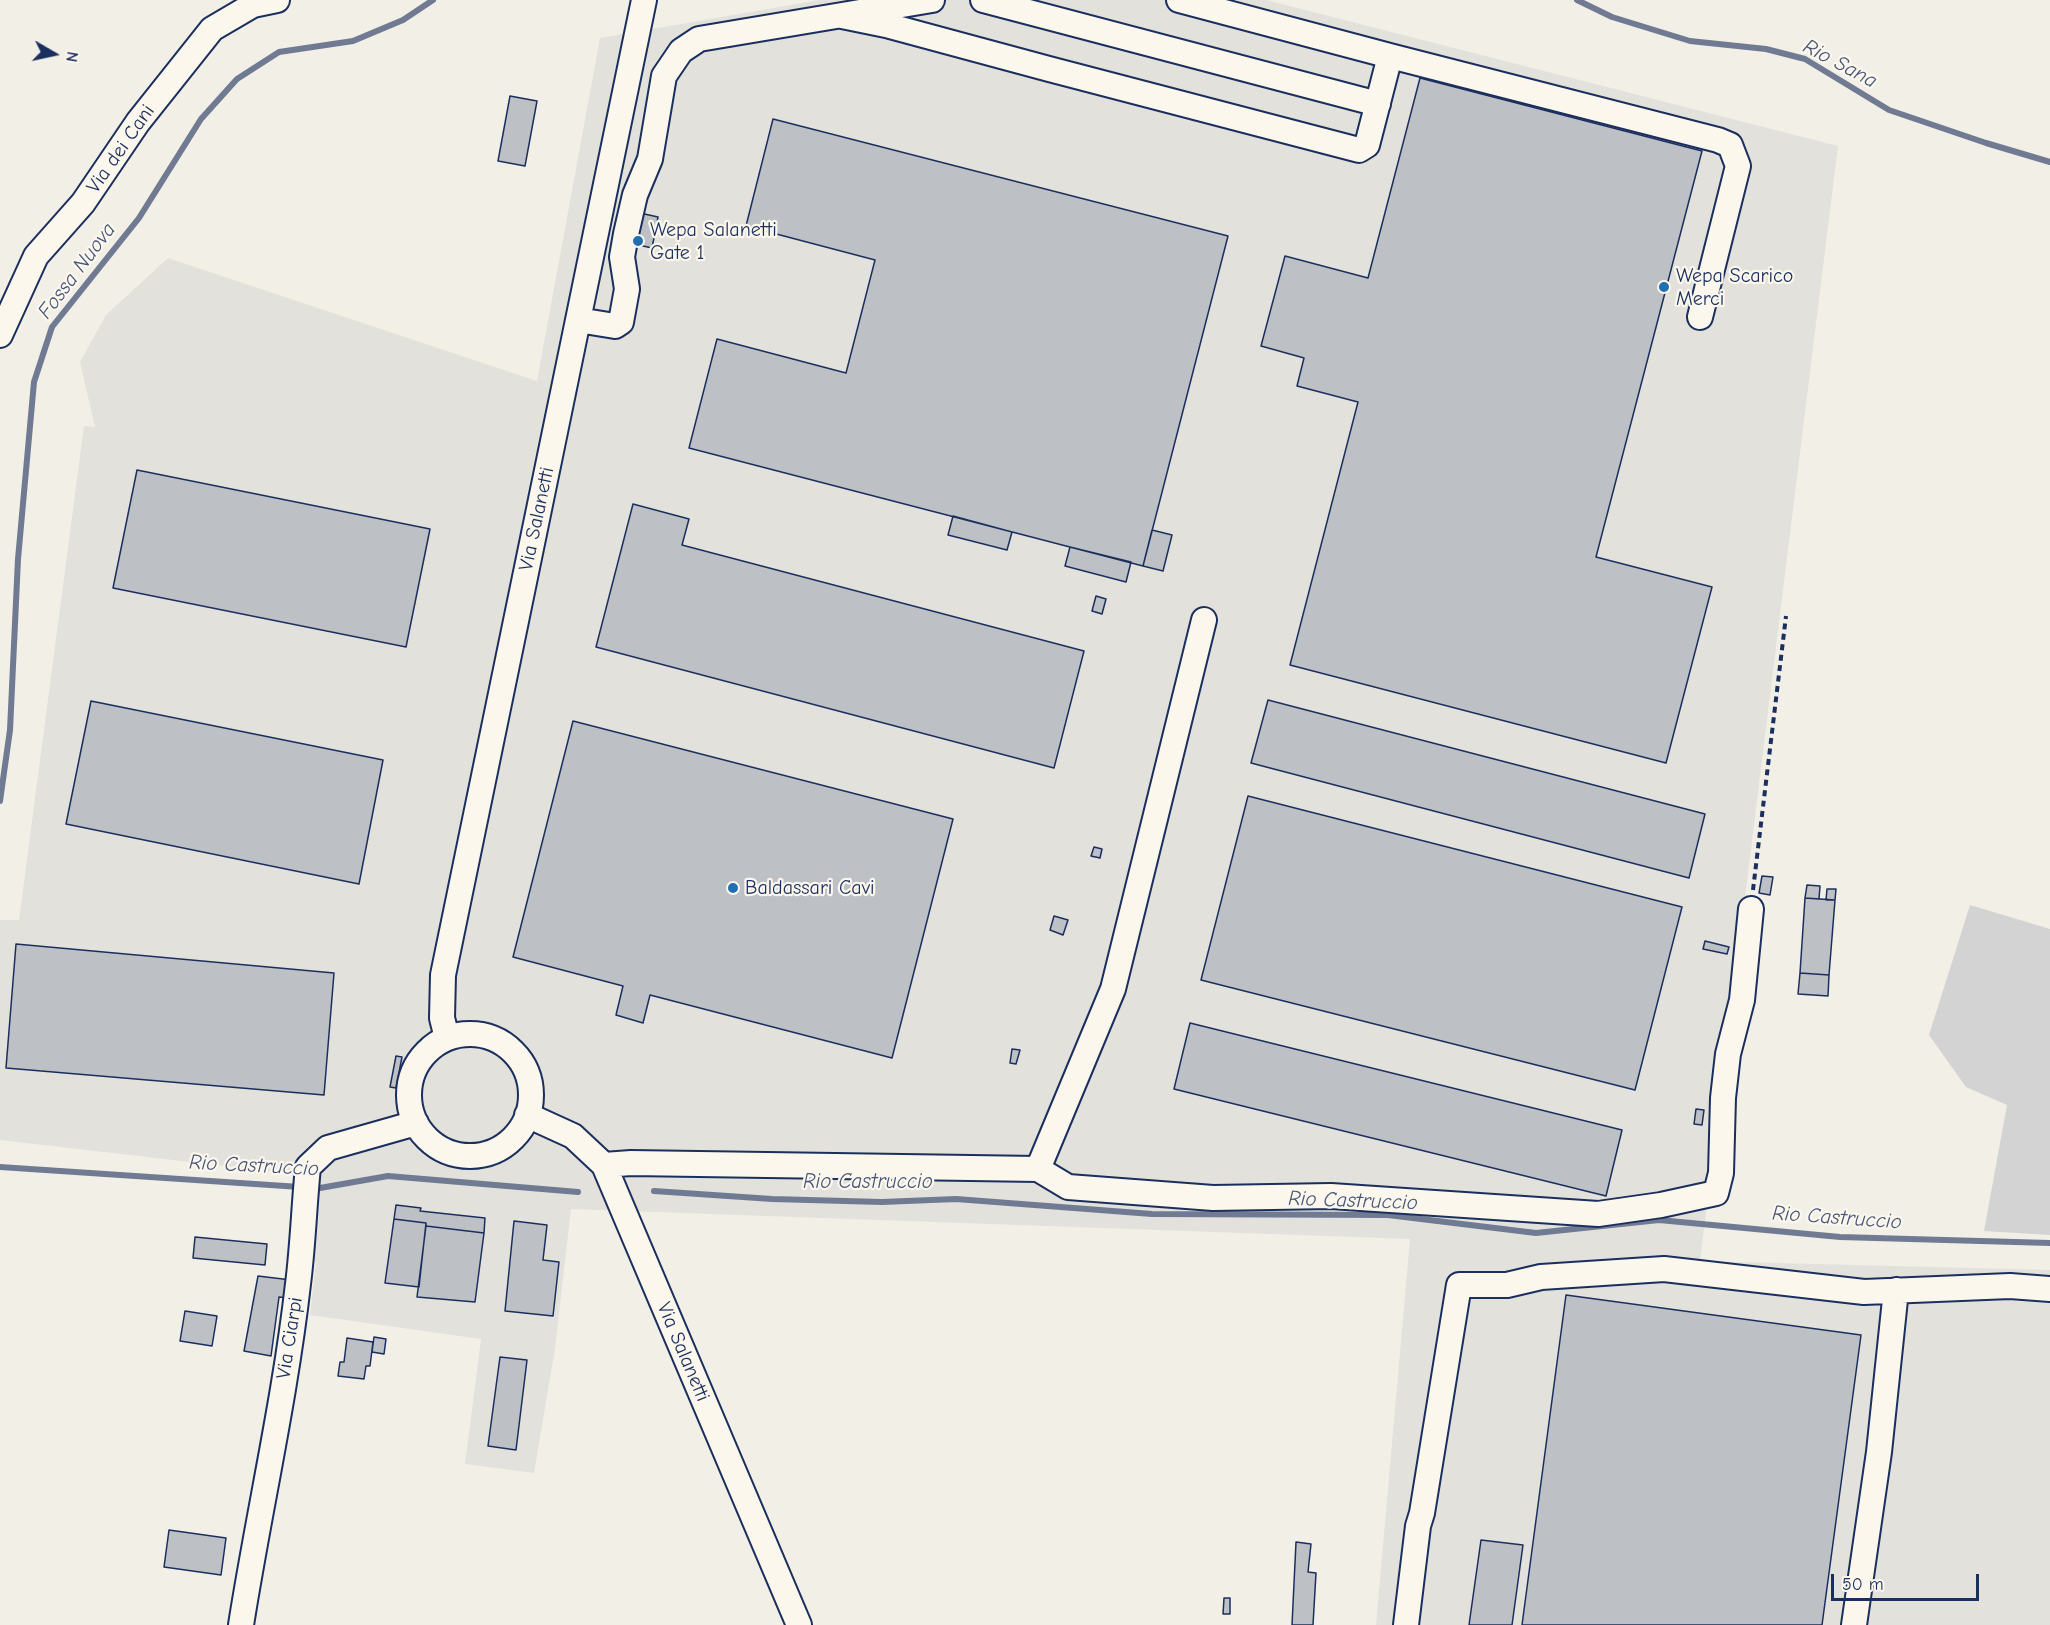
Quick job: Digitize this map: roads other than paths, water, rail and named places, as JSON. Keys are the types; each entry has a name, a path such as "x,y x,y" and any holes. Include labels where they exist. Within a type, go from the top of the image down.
{"street":[{"name":"Via dei Cani","path":"0,334 36,256 83,203 138,122 212,29 253,6 278,0"},
{"name":"Via Salanetti","path":"447,1038 442,1018 443,975 644,0"},
{"path":"578,320 615,326 621,322 627,289 622,257 627,226 634,195 650,159 664,76 681,51 699,39 932,0"},
{"path":"983,0 1378,104"},
{"path":"1179,0 1730,145 1738,166 1700,317"},
{"path":"842,16 886,25 1359,150 1367,145 1390,56"},
{"path":"1038,1169 1113,989 1204,620"},
{"path":"604,1165 631,1163 1038,1169 1068,1187 1213,1198 1331,1196 1598,1214 1661,1205 1716,1193 1721,1173 1723,1098 1728,1054 1742,1000 1751,909"},
{"path":"466,1034 486,1035 504,1044 519,1058 528,1076 531,1096 527,1116 518,1133 503,1146 484,1154 464,1155 444,1150 428,1139 416,1123 410,1104 410,1083 417,1065 430,1049 447,1038 466,1034"},
{"name":"Via Salanetti","path":"527,1116 573,1136 604,1165 799,1625"},
{"name":"Via Ciarpi","path":"241,1625 273,1446 298,1284 308,1167 328,1148 416,1123"},
{"path":"1406,1625 1418,1526 1459,1285 1507,1285 1541,1277 1664,1269 1864,1292 2010,1287 2050,1289"},
{"path":"1854,1625 1879,1452 1896,1290"}],"waterway":[{"name":"Fossa Nuova","path":"0,801 10,730 18,559 34,382 52,327 139,218 201,119 237,79 279,52 353,41 403,20 433,0"},
{"name":"Rio Sana","path":"1577,0 1612,17 1690,41 1766,49 1805,59 1889,110 2050,162"},
{"name":"Rio Castruccio","path":"0,1167 300,1187"},
{"name":"Rio Castruccio","path":"310,1188 388,1176 578,1192"},
{"name":"Rio Castruccio","path":"654,1191 772,1199 882,1202 956,1199 1152,1214 1388,1215 1536,1233 1659,1220 1840,1237 2050,1243"}],"place":[{"name":"Wepa Salanetti Gate 1","path":"638,241"},
{"name":"Wepa Scarico Merci","path":"1664,287"},
{"name":"Baldassari Cavi","path":"733,888"}]}
